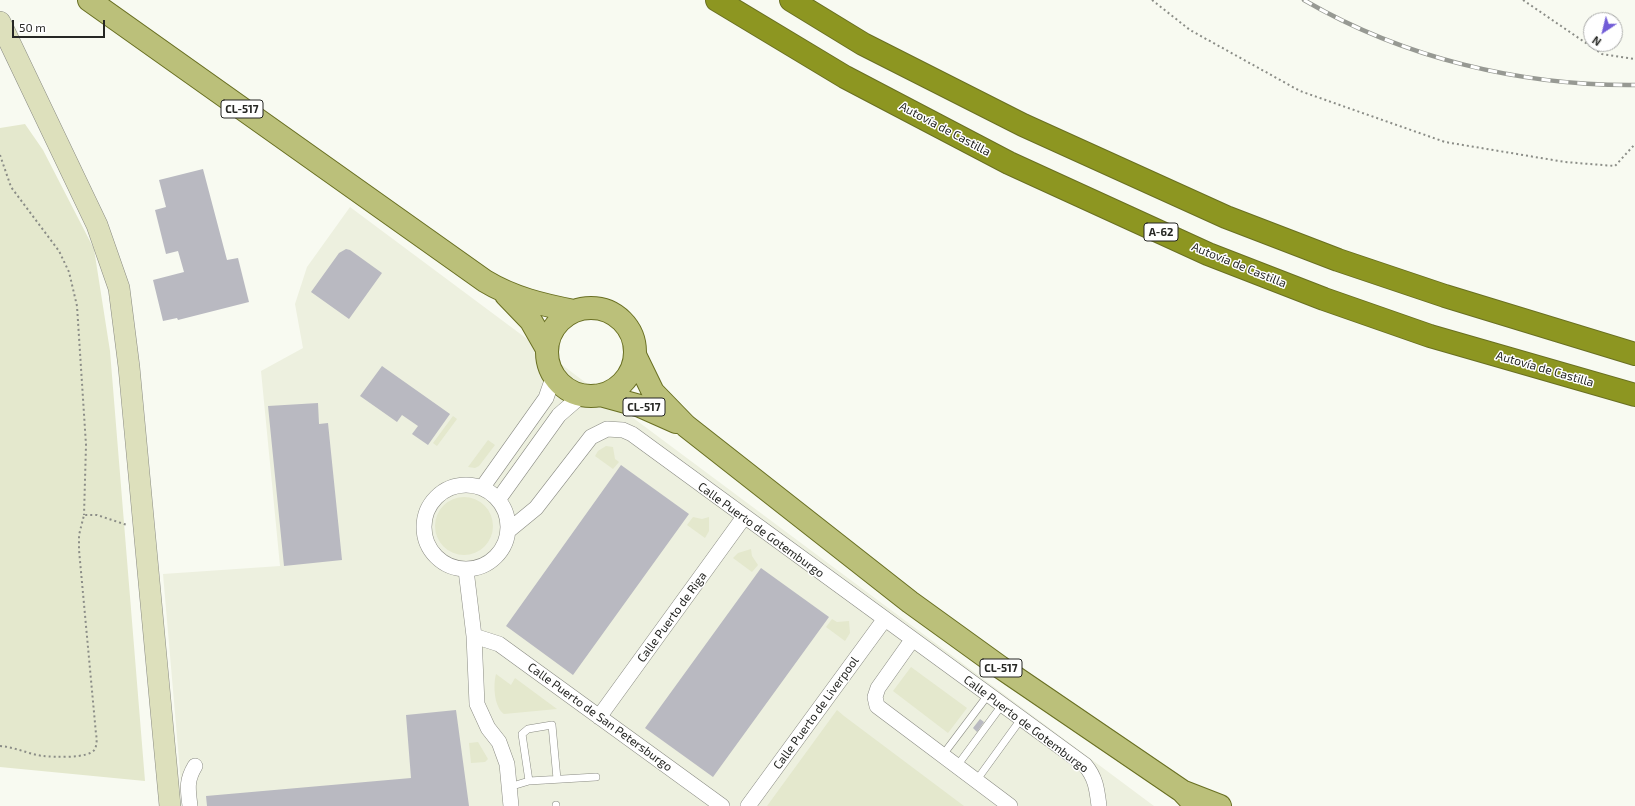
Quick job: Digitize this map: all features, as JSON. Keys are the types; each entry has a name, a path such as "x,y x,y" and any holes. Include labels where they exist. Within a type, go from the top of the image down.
{"highway":[{"name":"Autovía de Castilla","path":"717,0 845,76 1009,163 1208,254 1324,299 1430,336 1635,395"},
{"path":"791,0 863,44 1023,125 1226,217 1338,260 1445,296 1635,354"}],"main road":[{"name":"CL-517","path":"89,0 485,281 502,291 543,305 574,312"},
{"name":"CL-517","path":"502,291 531,321 547,350"},
{"name":"CL-517","path":"686,426 640,406 566,388 554,375 548,363 547,350 551,334 560,320 574,312 591,308 609,312 623,322 633,337 635,355 653,392 686,426 910,602 1000,667 1189,799 1220,806"},
{"name":"CL-517","path":"591,395 618,388 630,373 635,355"}],"street":[{"path":"1,22 97,225 119,288 129,367 170,806"},
{"path":"482,488 546,398 554,375"},
{"path":"498,500 559,415 591,395"},
{"name":"Calle Puerto de Gotemburgo","path":"508,531 536,508 591,437 607,429 623,430 632,434 884,620 1085,765 1092,774 1097,786 1099,806"},
{"path":"467,484 482,488 498,500 504,509 508,531 504,546 495,558 482,566 466,570 453,568 440,561 429,549 424,535 424,520 429,506 439,494 452,487 467,484"},
{"name":"Calle Puerto de Riga","path":"599,717 744,517"},
{"path":"466,570 474,636 477,704 488,728 499,742 507,764 511,806"},
{"name":"Calle Puerto de Liverpool","path":"748,806 884,620"},
{"name":"Calle Puerto de San Petersburgo","path":"474,636 499,644 722,806"},
{"path":"912,640 878,688 875,697 877,706 1010,806"},
{"path":"190,806 188,782 190,774 195,766"}],"lane":[{"path":"942,756 988,695"},
{"path":"957,766 1002,705"},
{"path":"976,780 1021,720"},
{"path":"529,781 522,734 528,729 552,725 557,779"},
{"path":"509,787 529,781 596,777"}],"path":[{"path":"1152,0 1190,30 1300,92 1445,142 1565,162 1615,166 1635,144"},
{"path":"1523,0 1602,54 1635,59"},
{"path":"0,155 11,187 59,251 71,278 77,306 86,445 84,515 79,535 79,550 97,742 94,750 89,754 80,756 43,756 0,746"},
{"path":"84,515 97,515 132,527 144,528"}],"shaded area":[{"path":"25,124 43,150 94,249 110,351 145,781 0,767 0,128"},
{"path":"350,207 1154,806 183,806 163,574 280,566 261,371 303,348 295,304 307,267"},
{"path":"453,416 457,419 437,446 433,443"},
{"path":"488,440 495,445 479,466 475,468 468,467"},
{"path":"606,446 613,447 615,459 619,462 613,469 595,456 598,451"},
{"path":"464,497 475,499 488,510 491,515 493,526 491,537 480,550 475,553 464,555 453,553 440,542 437,537 435,526 437,515 448,502 453,499"},
{"path":"693,517 702,519 709,517 709,531 705,538 687,525"},
{"path":"751,549 752,556 758,565 752,572 733,558 738,553"},
{"path":"832,619 837,622 849,621 850,633 845,641 826,627"},
{"path":"911,667 967,708 948,733 893,691"},
{"path":"496,674 511,685 515,678 557,709 504,714 498,706 495,696"},
{"path":"837,710 844,716 964,806 767,806"},
{"path":"478,742 488,759 485,762 471,763 469,743"}],"building":[{"path":"203,169 227,260 238,258 249,302 178,320 177,318 163,321 153,280 184,272 178,251 166,254 155,210 166,207 159,180"},
{"path":"346,249 350,250 382,273 349,319 311,292 339,253"},
{"path":"382,366 450,414 428,445 412,434 418,426 402,415 397,422 360,396"},
{"path":"318,403 319,424 328,423 342,560 284,566 268,406"},
{"path":"621,465 689,514 573,675 506,626"},
{"path":"761,568 829,617 713,777 645,728"},
{"path":"456,710 469,806 207,806 206,796 411,778 406,715"},
{"path":"980,719 984,722 977,732 973,728"}],"railway":[{"path":"1304,0 1381,38 1422,53 1464,65 1506,74 1549,80 1592,84 1635,85"}]}
